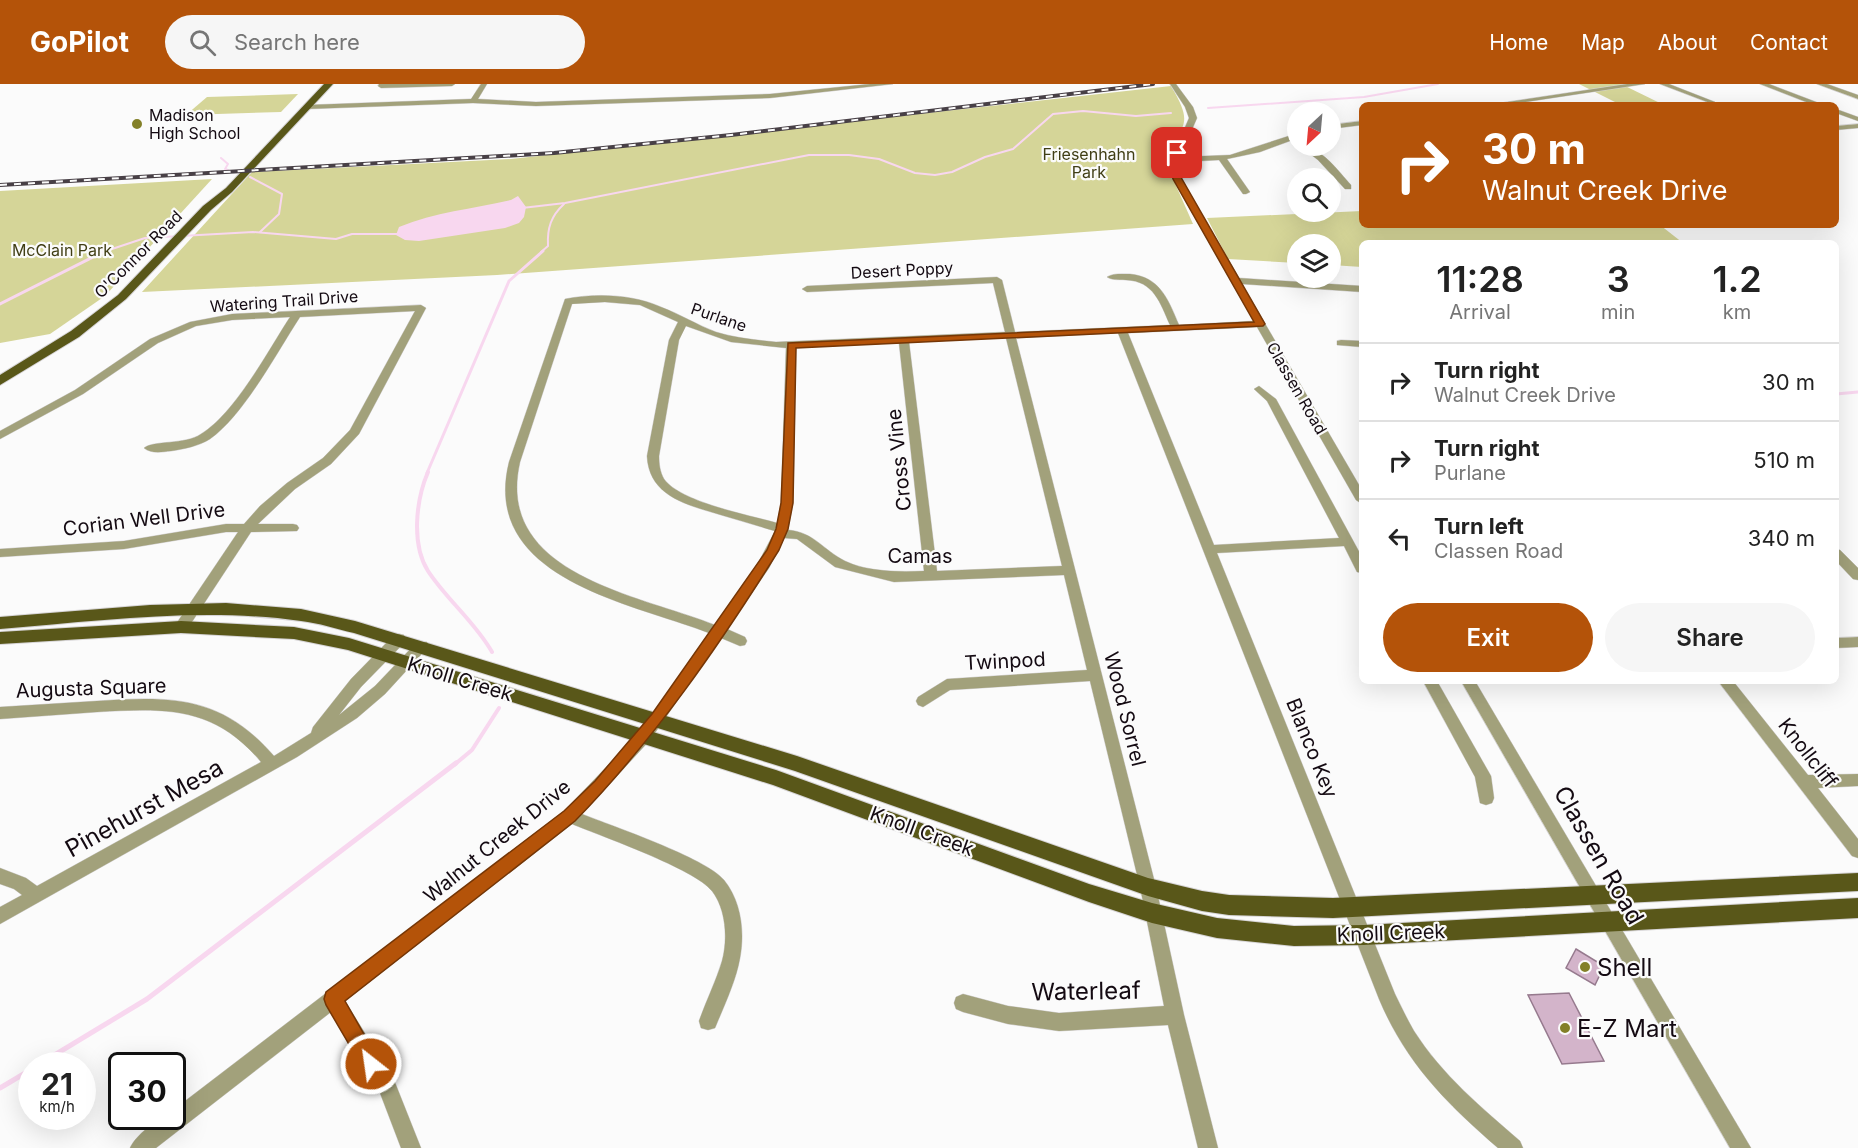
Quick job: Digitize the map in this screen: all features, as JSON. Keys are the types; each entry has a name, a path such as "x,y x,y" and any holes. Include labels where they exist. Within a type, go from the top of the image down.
{"main road":[{"name":"O'Connor Road","path":"0,381 75,334 122,297 207,208 229,190 244,168 329,84"},
{"name":"Knoll Creek","path":"0,623 192,611 250,611 302,615 399,639 658,719 817,770 1148,887 1192,899 1229,905 1352,907 1858,882"},
{"name":"Knoll Creek","path":"0,638 181,627 294,633 349,644 788,782 1089,893 1152,913 1217,928 1294,936 1364,935 1858,908"}],"street":[{"path":"383,84 381,86 452,84"},
{"path":"472,101 484,84"},
{"path":"307,107 472,101 536,104 770,96 890,84"},
{"path":"1173,84 1189,107 1193,118 1175,160 1222,158 1287,141"},
{"path":"1510,102 1642,84"},
{"path":"1663,84 1712,102"},
{"path":"1763,84 1813,102"},
{"path":"1820,84 1858,97"},
{"path":"1530,99 1536,102"},
{"path":"1839,112 1858,118"},
{"path":"1341,126 1359,123"},
{"path":"1839,128 1858,126"},
{"path":"1318,156 1348,187"},
{"path":"1222,158 1246,192"},
{"name":"Classen Road","path":"1175,160 1174,166 1180,185 1359,495"},
{"path":"1113,277 1136,277 1151,282 1157,287 1176,328"},
{"name":"Desert Poppy","path":"807,289 997,280"},
{"name":"Wood Sorrel","path":"997,280 1148,887 1175,1015 1208,1148"},
{"path":"1235,281 1359,289"},
{"name":"Purlane","path":"718,631 611,594 567,574 538,551 519,524 511,495 514,466 568,301 606,299 632,301 661,309 683,321 732,339 791,345 1260,324"},
{"name":"Watering Trail Drive","path":"0,436 79,392 154,341 178,329 215,319 421,308 356,432 327,461 277,497 248,527"},
{"path":"150,448 188,444 217,428 297,314"},
{"name":"Camas","path":"683,321 674,340 652,456 652,467 656,477 675,495 690,502 800,535 840,564 869,574 931,577 1070,570"},
{"name":"Blanco Key","path":"1122,330 1388,999 1407,1036 1433,1073 1461,1103 1513,1148"},
{"name":"Cross Vine","path":"904,340 931,577"},
{"path":"1341,343 1359,344"},
{"name":"Walnut Creek Drive","path":"140,1148 570,816 645,736 764,565 781,531 787,503 791,345"},
{"path":"1259,389 1271,399 1359,563"},
{"path":"181,627 248,527"},
{"name":"Corian Well Drive","path":"0,553 124,545 204,531 248,527 293,528"},
{"path":"1210,549 1348,542"},
{"path":"1839,556 1858,576"},
{"path":"718,631 740,641"},
{"name":"Pinehurst Mesa","path":"312,740 347,694 399,639"},
{"path":"1839,643 1858,642"},
{"name":"Pinehurst Mesa","path":"0,916 312,740 352,714 422,646"},
{"name":"Twinpod","path":"923,701 947,685 1095,675"},
{"path":"1432,684 1483,776 1486,798"},
{"name":"Classen Road","path":"1470,684 1741,1148"},
{"name":"Knollcliff","path":"1727,684 1858,851"},
{"path":"347,694 367,701"},
{"name":"Augusta Square","path":"0,713 150,703 173,704 208,712 237,728 255,743 272,764"},
{"path":"1804,782 1858,780"},
{"path":"570,816 698,869 717,884 730,906 734,936 731,960 708,1021"},
{"path":"0,876 20,883 36,896"},
{"path":"333,999 387,1087 411,1148"},
{"name":"Waterleaf","path":"963,1003 1008,1015 1059,1022 1175,1015"}],"green space":[{"path":"1579,84 1621,84 1658,102 1615,102"},
{"name":"Friesenhahn Park","path":"1171,86 1183,111 1184,120 1166,163 1193,224 497,275 142,292 252,172 511,159"},
{"path":"298,94 281,112 186,115 207,97"},
{"name":"McClain Park","path":"212,179 105,296 50,334 0,343 0,191"},
{"path":"1359,211 1359,228 1664,228 1679,240 1359,240 1359,267 1341,266 1341,234 1287,234 1287,262 1228,259 1207,218 1287,214 1287,222 1341,222 1341,212"}],"shaded area":[{"path":"518,196 526,207 524,217 519,223 505,228 419,241 405,240 396,235 399,227 413,222 440,214 511,200"}],"building":[{"name":"Shell","path":"1576,949 1604,966 1595,985 1566,968"},
{"name":"E-Z Mart","path":"1569,993 1604,1061 1562,1064 1528,995"}],"waterway":[{"path":"1208,108 1364,97 1438,84"},
{"path":"522,208 565,203 809,155 849,155 879,159 915,173 935,175 952,172 985,157 1013,149 1053,114 1083,111 1136,116 1171,113"},
{"path":"221,158 228,164 225,169 228,170"},
{"path":"250,177 282,194 279,214 260,232"},
{"path":"541,252 548,246 549,228 553,218 564,204"},
{"path":"103,252 145,238 253,232 336,239 352,234 400,234"},
{"path":"427,473 509,281 543,251"},
{"path":"0,304 103,252"},
{"path":"1839,394 1858,392"},
{"path":"428,472 421,495 417,522 419,548 423,560 436,582 478,631 492,652"},
{"path":"454,765 472,750 499,708"},
{"path":"59,1052 147,999 456,763"},
{"path":"0,1088 18,1077"}],"railway":[{"path":"0,185 554,153 731,135 1153,84"}],"place":[{"name":"Madison High School","path":"137,124"},
{"name":"Shell","path":"1585,967"},
{"name":"E-Z Mart","path":"1565,1028"}],"route":[{"path":"371,1064 333,999 570,816 615,770 658,719 773,550 782,529 787,503 791,345 1260,324 1178,179 1174,166 1177,153"}]}
